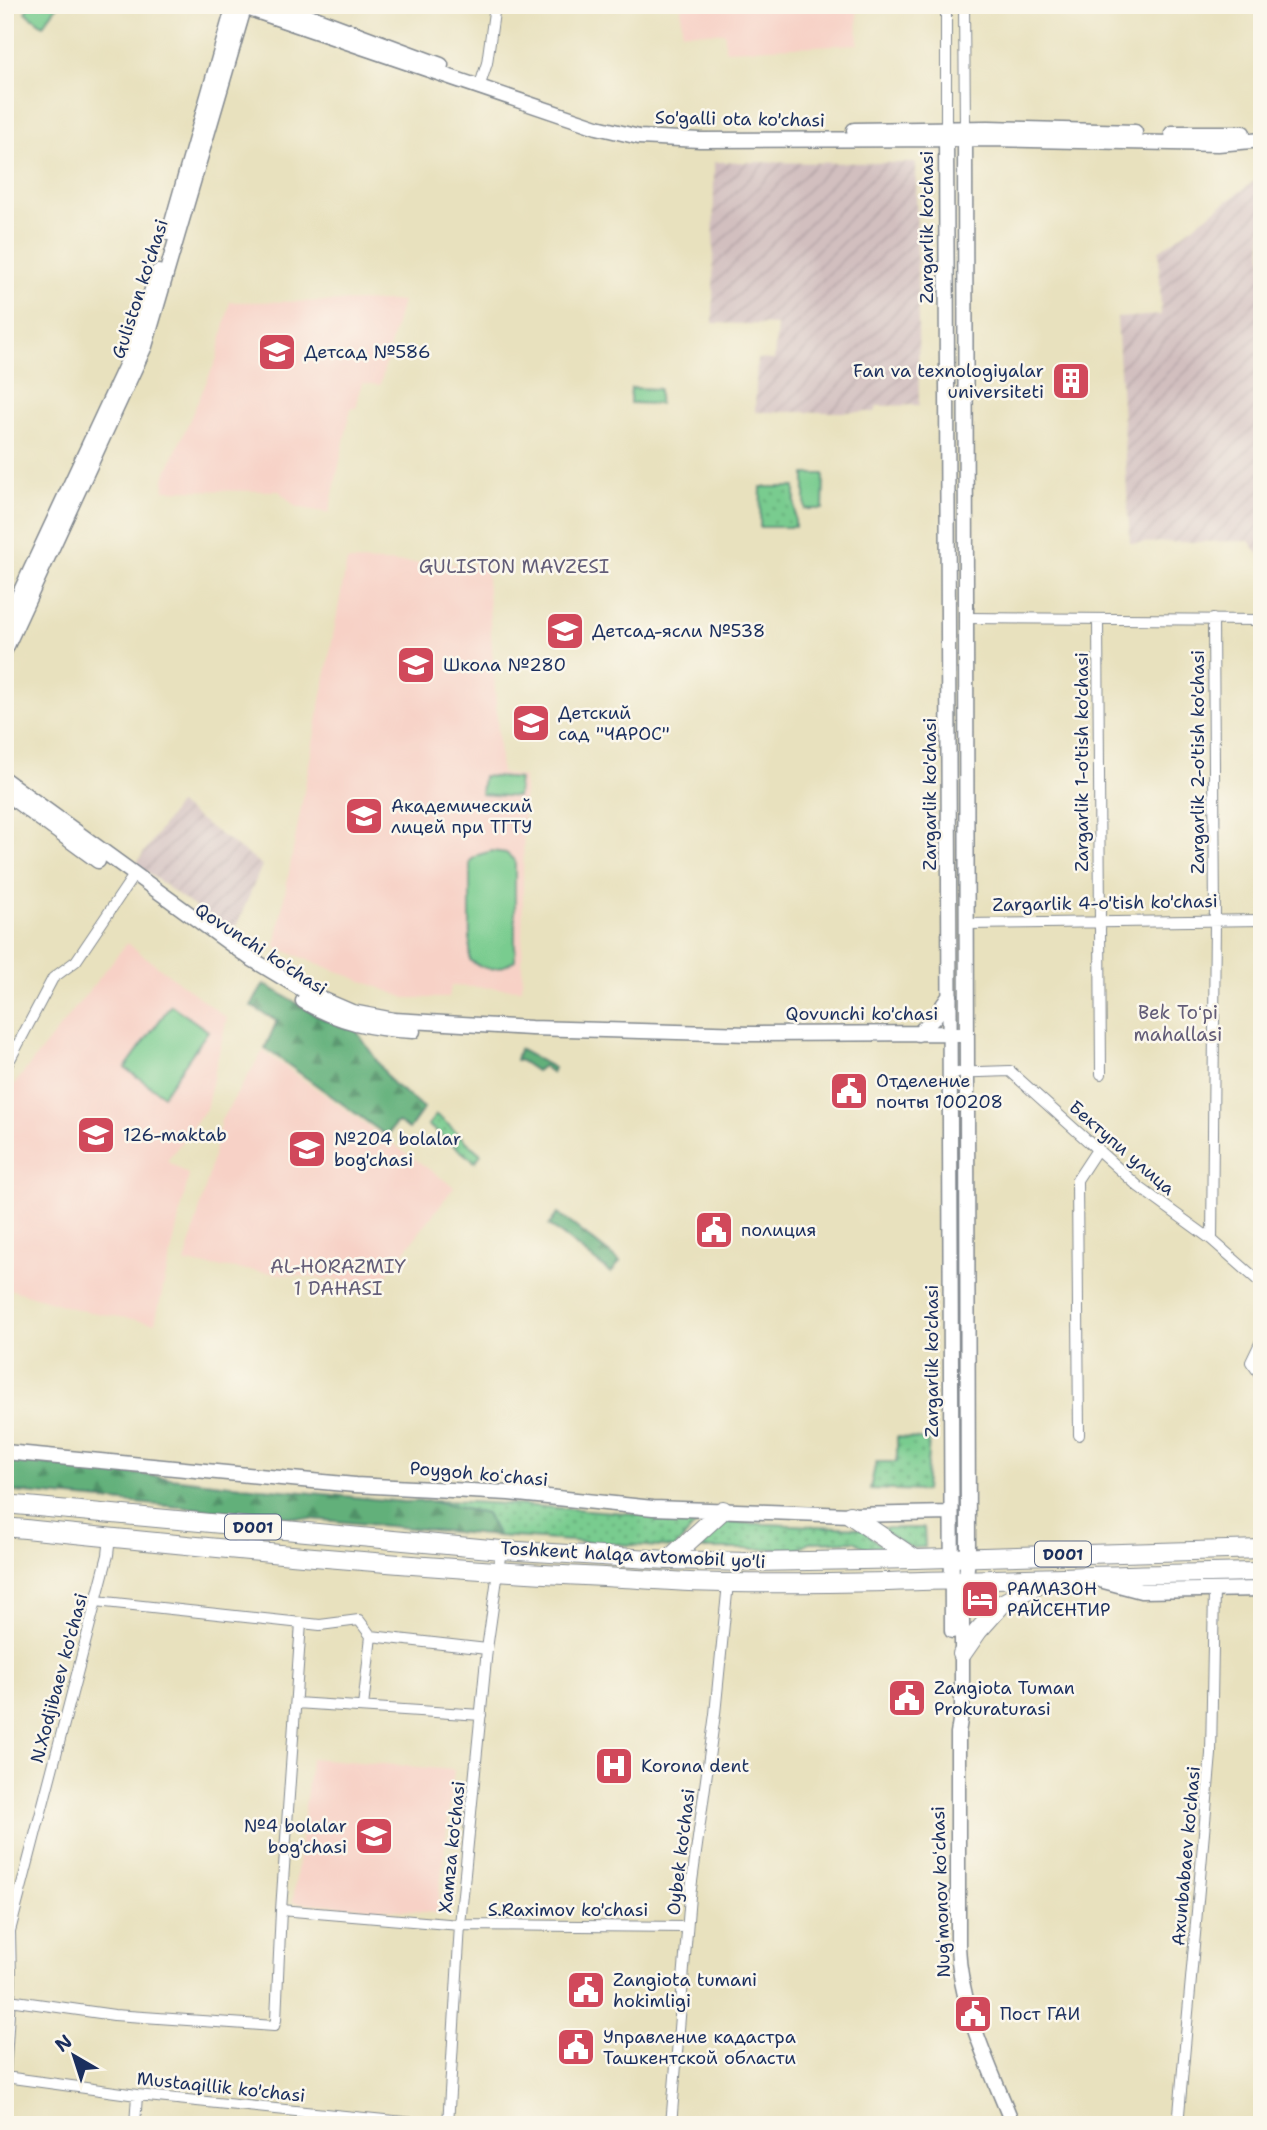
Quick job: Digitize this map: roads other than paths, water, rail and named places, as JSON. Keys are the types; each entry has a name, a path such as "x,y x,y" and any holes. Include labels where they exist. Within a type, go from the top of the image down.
{"highway":[{"name":"Toshkent halqa avtomobil yo'li","path":"5,1504 501,1550 668,1560 748,1562 915,1559 1262,1549"},
{"path":"668,1560 723,1510"},
{"path":"850,1515 915,1559"},
{"name":"Toshkent halqa avtomobil yo'li","path":"5,1527 497,1572 728,1583 958,1581 1085,1575 1262,1572"},
{"path":"1159,1551 1161,1573"},
{"path":"962,1654 1003,1603 1051,1577"}],"main road":[{"name":"So'galli ota ko'chasi","path":"280,5 481,84"},
{"name":"So'galli ota ko'chasi","path":"241,6 599,120 655,130 946,134 1236,134 1262,131"},
{"name":"Guliston ko'chasi","path":"5,625 135,342 241,6"},
{"name":"Guliston ko'chasi","path":"5,650 145,346 241,6"},
{"name":"Zargarlik ko'chasi","path":"946,134 951,1513 960,1558"},
{"name":"So'galli ota ko'chasi","path":"965,134 1209,144 1262,140"},
{"name":"Zargarlik ko'chasi","path":"958,1581 967,1073 965,134"},
{"path":"947,526 966,526"},
{"path":"948,618 966,618"},
{"name":"Qovunchi ko'chasi","path":"5,779 245,965 309,1004 349,1022 393,1030 649,1039 967,1038"},
{"name":"Qovunchi ko'chasi","path":"5,793 250,958 338,1008 367,1016 531,1028 750,1034 918,1034 950,1038"},
{"name":"Zargarlik 4-o'tish ko'chasi","path":"949,924 967,924"},
{"path":"918,1034 934,1018 950,993"},
{"name":"Poygoh koʻchasi","path":"5,1452 355,1485 439,1488 653,1508 850,1515 951,1513"},
{"path":"1085,1575 1140,1591 1262,1589"},
{"name":"Nugʻmonov koʻchasi","path":"958,1581 962,1614 962,1709 958,1733 960,1969 970,2015 1013,2125"},
{"name":"Nugʻmonov koʻchasi","path":"958,1581 953,1706 958,1733"}],"street":[{"path":"481,84 488,63 495,5"},
{"name":"Zargarlik ko'chasi","path":"946,5 946,134"},
{"name":"Zargarlik ko'chasi","path":"964,5 965,134"},
{"path":"966,618 1262,620"},
{"name":"Zargarlik 1-o'tish ko'chasi","path":"1097,619 1101,1074"},
{"name":"Zargarlik 2-o'tish ko'chasi","path":"1212,1240 1215,920 1213,619"},
{"path":"5,1069 53,978 76,961 132,879"},
{"name":"Zargarlik 4-o'tish ko'chasi","path":"967,924 1262,920"},
{"name":"Бектупи улица","path":"950,1073 1010,1071 1139,1187 1212,1240 1262,1284"},
{"path":"1079,1435 1077,1180 1098,1148"},
{"path":"1262,1339 1251,1362 1262,1377"},
{"name":"N.Xodjibaev ko'chasi","path":"5,2076 9,2000 7,1931 96,1601 110,1537"},
{"name":"Xamza ko'chasi","path":"448,2125 460,1925 487,1649 501,1550"},
{"name":"Oybek ko'chasi","path":"671,2125 687,1927 715,1714 728,1583"},
{"name":"Axunbabaev ko'chasi","path":"1178,2125 1211,1754 1214,1590"},
{"path":"96,1601 320,1625 359,1619 371,1636 363,1707"},
{"path":"9,2000 114,2015 274,2026 301,1623"},
{"path":"371,1636 487,1649"},
{"path":"296,1703 481,1714"},
{"name":"S.Raximov ko'chasi","path":"281,1910 460,1925 687,1927"},
{"name":"Mustaqillik ko'chasi","path":"5,2076 137,2095 434,2125"},
{"path":"135,2125 137,2095"}],"place":[{"name":"Детсад №586","path":"277,352"},
{"name":"Fan va texnologiyalar universiteti","path":"1071,381"},
{"name":"Детсад-ясли №538","path":"565,631"},
{"name":"Школа №280","path":"416,665"},
{"name":"Детский сад \"ЧАРОС\"","path":"531,723"},
{"name":"Академический лицей при ТГТУ","path":"364,816"},
{"name":"Отделение почты 100208","path":"849,1091"},
{"name":"126-maktab","path":"96,1135"},
{"name":"№204 bolalar bog'chasi","path":"307,1149"},
{"name":"полиция","path":"714,1230"},
{"name":"РАМАЗОН РАЙСЕНТИР","path":"980,1599"},
{"name":"Zangiota Tuman Prokuraturasi","path":"907,1698"},
{"name":"Korona dent","path":"614,1766"},
{"name":"№4 bolalar bog'chasi","path":"374,1836"},
{"name":"Zangiota tumani hokimligi","path":"586,1990"},
{"name":"Пост ГАИ","path":"973,2014"},
{"name":"Управление кадастра Ташкентской области","path":"576,2047"}],"district":[{"name":"GULISTON MAVZESI","path":"514,566"},
{"name":"Bek Toʻpi mahallasi","path":"1178,1023"},
{"name":"AL-HORAZMIY 1 DAHASI","path":"338,1277"}]}
